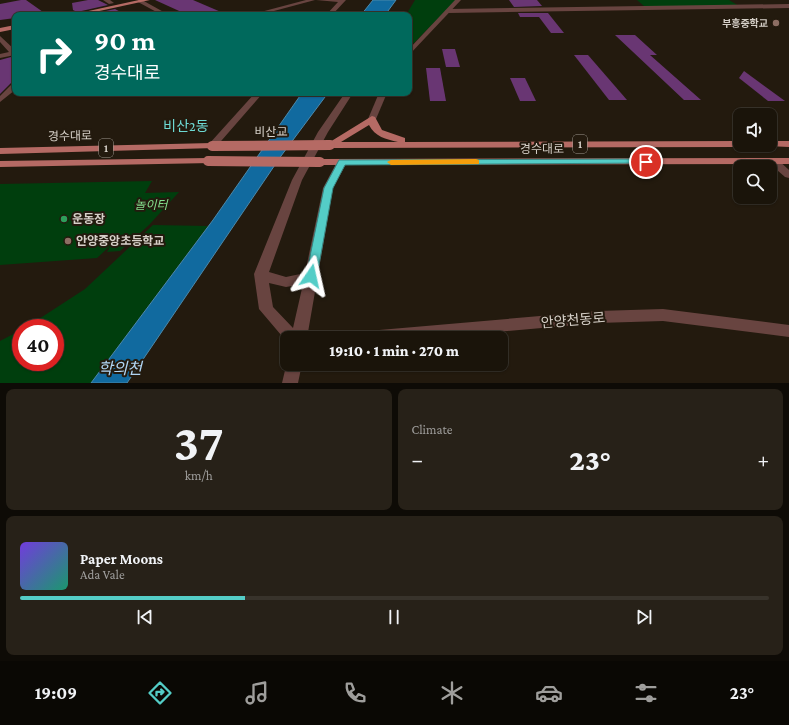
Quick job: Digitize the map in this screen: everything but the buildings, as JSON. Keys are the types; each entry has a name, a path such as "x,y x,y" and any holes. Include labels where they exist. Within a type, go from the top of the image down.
{"main road":[{"path":"88,12 144,1"},
{"path":"0,30 12,28"},
{"path":"372,119 372,125 379,134 420,144"},
{"path":"330,145 372,119"},
{"name":"경수대로","path":"330,145 733,144"},
{"path":"777,144 789,144"},
{"name":"비산교","path":"212,146 330,145"},
{"name":"경수대로","path":"0,151 212,146"},
{"name":"경수대로","path":"0,164 208,161 733,161"},
{"name":"경수대로","path":"777,161 789,161"}],"street":[{"path":"264,12 312,0"},
{"path":"319,0 342,1"},
{"path":"412,51 458,0"},
{"path":"633,0 644,8"},
{"path":"144,1 161,12"},
{"path":"331,12 342,1"},
{"path":"448,11 789,6"},
{"path":"0,38 12,50"},
{"path":"0,56 12,54"},
{"path":"0,100 12,89"},
{"path":"212,146 256,96"},
{"path":"287,331 266,309 261,274 297,180 323,132 347,96"},
{"path":"372,119 382,96"},
{"path":"300,331 328,188 342,162"},
{"path":"777,164 789,175"},
{"path":"261,274 277,283 297,281 311,276"},
{"name":"안양천동로","path":"437,331 598,317 663,315 789,331"}],"green space":[{"path":"415,0 456,0 414,43 412,43 412,12 408,12"},
{"path":"637,0 729,0 739,6 644,6"},
{"name":"운동장","path":"152,181 145,193 179,192 149,225 120,251 107,252 110,246 97,258 0,265 0,184"},
{"path":"153,225 208,226 91,383 0,383 0,341 12,335 12,371 64,371 64,319 39,319 85,289"}],"water":[{"path":"373,0 396,0 387,12 363,12"},
{"name":"학의천","path":"300,96 326,96 281,156 127,383 91,383 213,220"}],"slow traffic":[{"path":"391,162 476,162"}],"place":[{"name":"부흥중학교","path":"776,23"},
{"name":"운동장","path":"64,219"},
{"name":"안양중앙초등학교","path":"68,241"}],"district":[{"name":"비산2동","path":"186,126"}],"route":[{"path":"311,276 328,188 342,162 646,162"}],"park label":[{"name":"놀이터","path":"151,205"}]}
